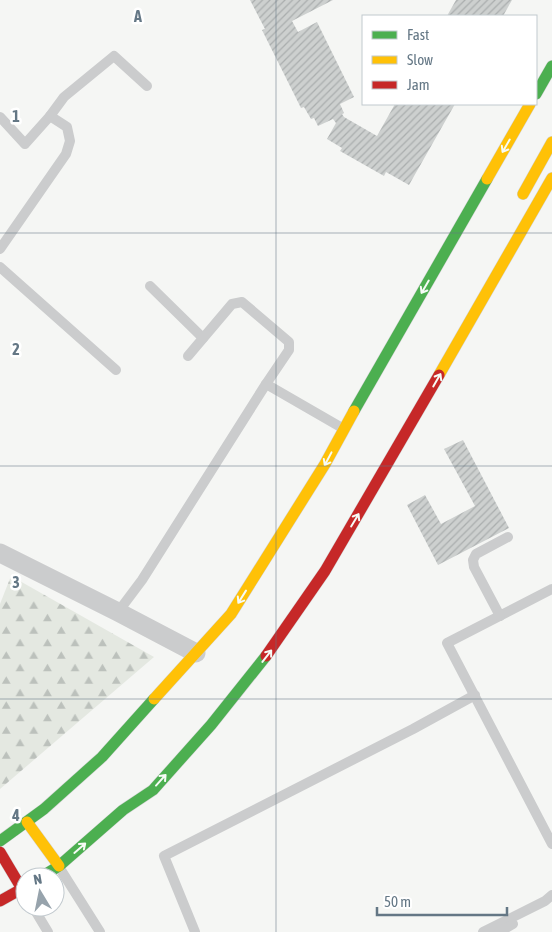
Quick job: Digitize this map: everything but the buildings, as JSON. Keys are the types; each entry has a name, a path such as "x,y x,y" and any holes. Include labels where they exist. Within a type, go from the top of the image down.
{"main road":[{"path":"537,92 552,66"},
{"path":"0,841 44,809 102,757 230,614 325,464 529,105"},
{"path":"519,201 552,142"},
{"path":"27,822 58,866 123,810 153,790 211,725 270,652 330,563 552,178"},
{"path":"123,810 137,786"},
{"path":"0,852 15,876"},
{"path":"0,901 15,894"}],"street":[{"path":"0,554 196,653"}],"lane":[{"path":"0,117 25,144 50,116 64,96 114,56 147,86"},
{"path":"0,249 66,154 70,141 67,127 50,116"},
{"path":"0,267 116,370"},
{"path":"150,286 203,338"},
{"path":"118,612 142,580 289,350 288,342 242,302 232,304 188,356"},
{"path":"266,384 344,429"},
{"path":"500,616 472,560 476,554 508,537"},
{"path":"552,588 447,643 552,844"},
{"path":"195,932 164,856 475,696"},
{"path":"58,866 100,932"},
{"path":"483,932 545,901 552,895"},
{"path":"498,932 552,904"},
{"path":"39,917 48,932"}],"green space":[{"path":"11,576 154,657 0,789 0,604"}],"traffic: fast":[{"path":"537,92 552,66"},
{"path":"354,411 487,179"},
{"path":"57,867 123,810 153,790 211,725 266,656"},
{"path":"0,841 44,809 102,757 154,699"}],"traffic: slow":[{"path":"487,179 529,105"},
{"path":"523,194 552,142"},
{"path":"439,375 552,178"},
{"path":"154,699 231,614 325,464 354,411"},
{"path":"27,822 59,866"}],"traffic: jam":[{"path":"266,656 325,571 439,375"},
{"path":"0,852 15,877"},
{"path":"0,901 15,893"}]}
